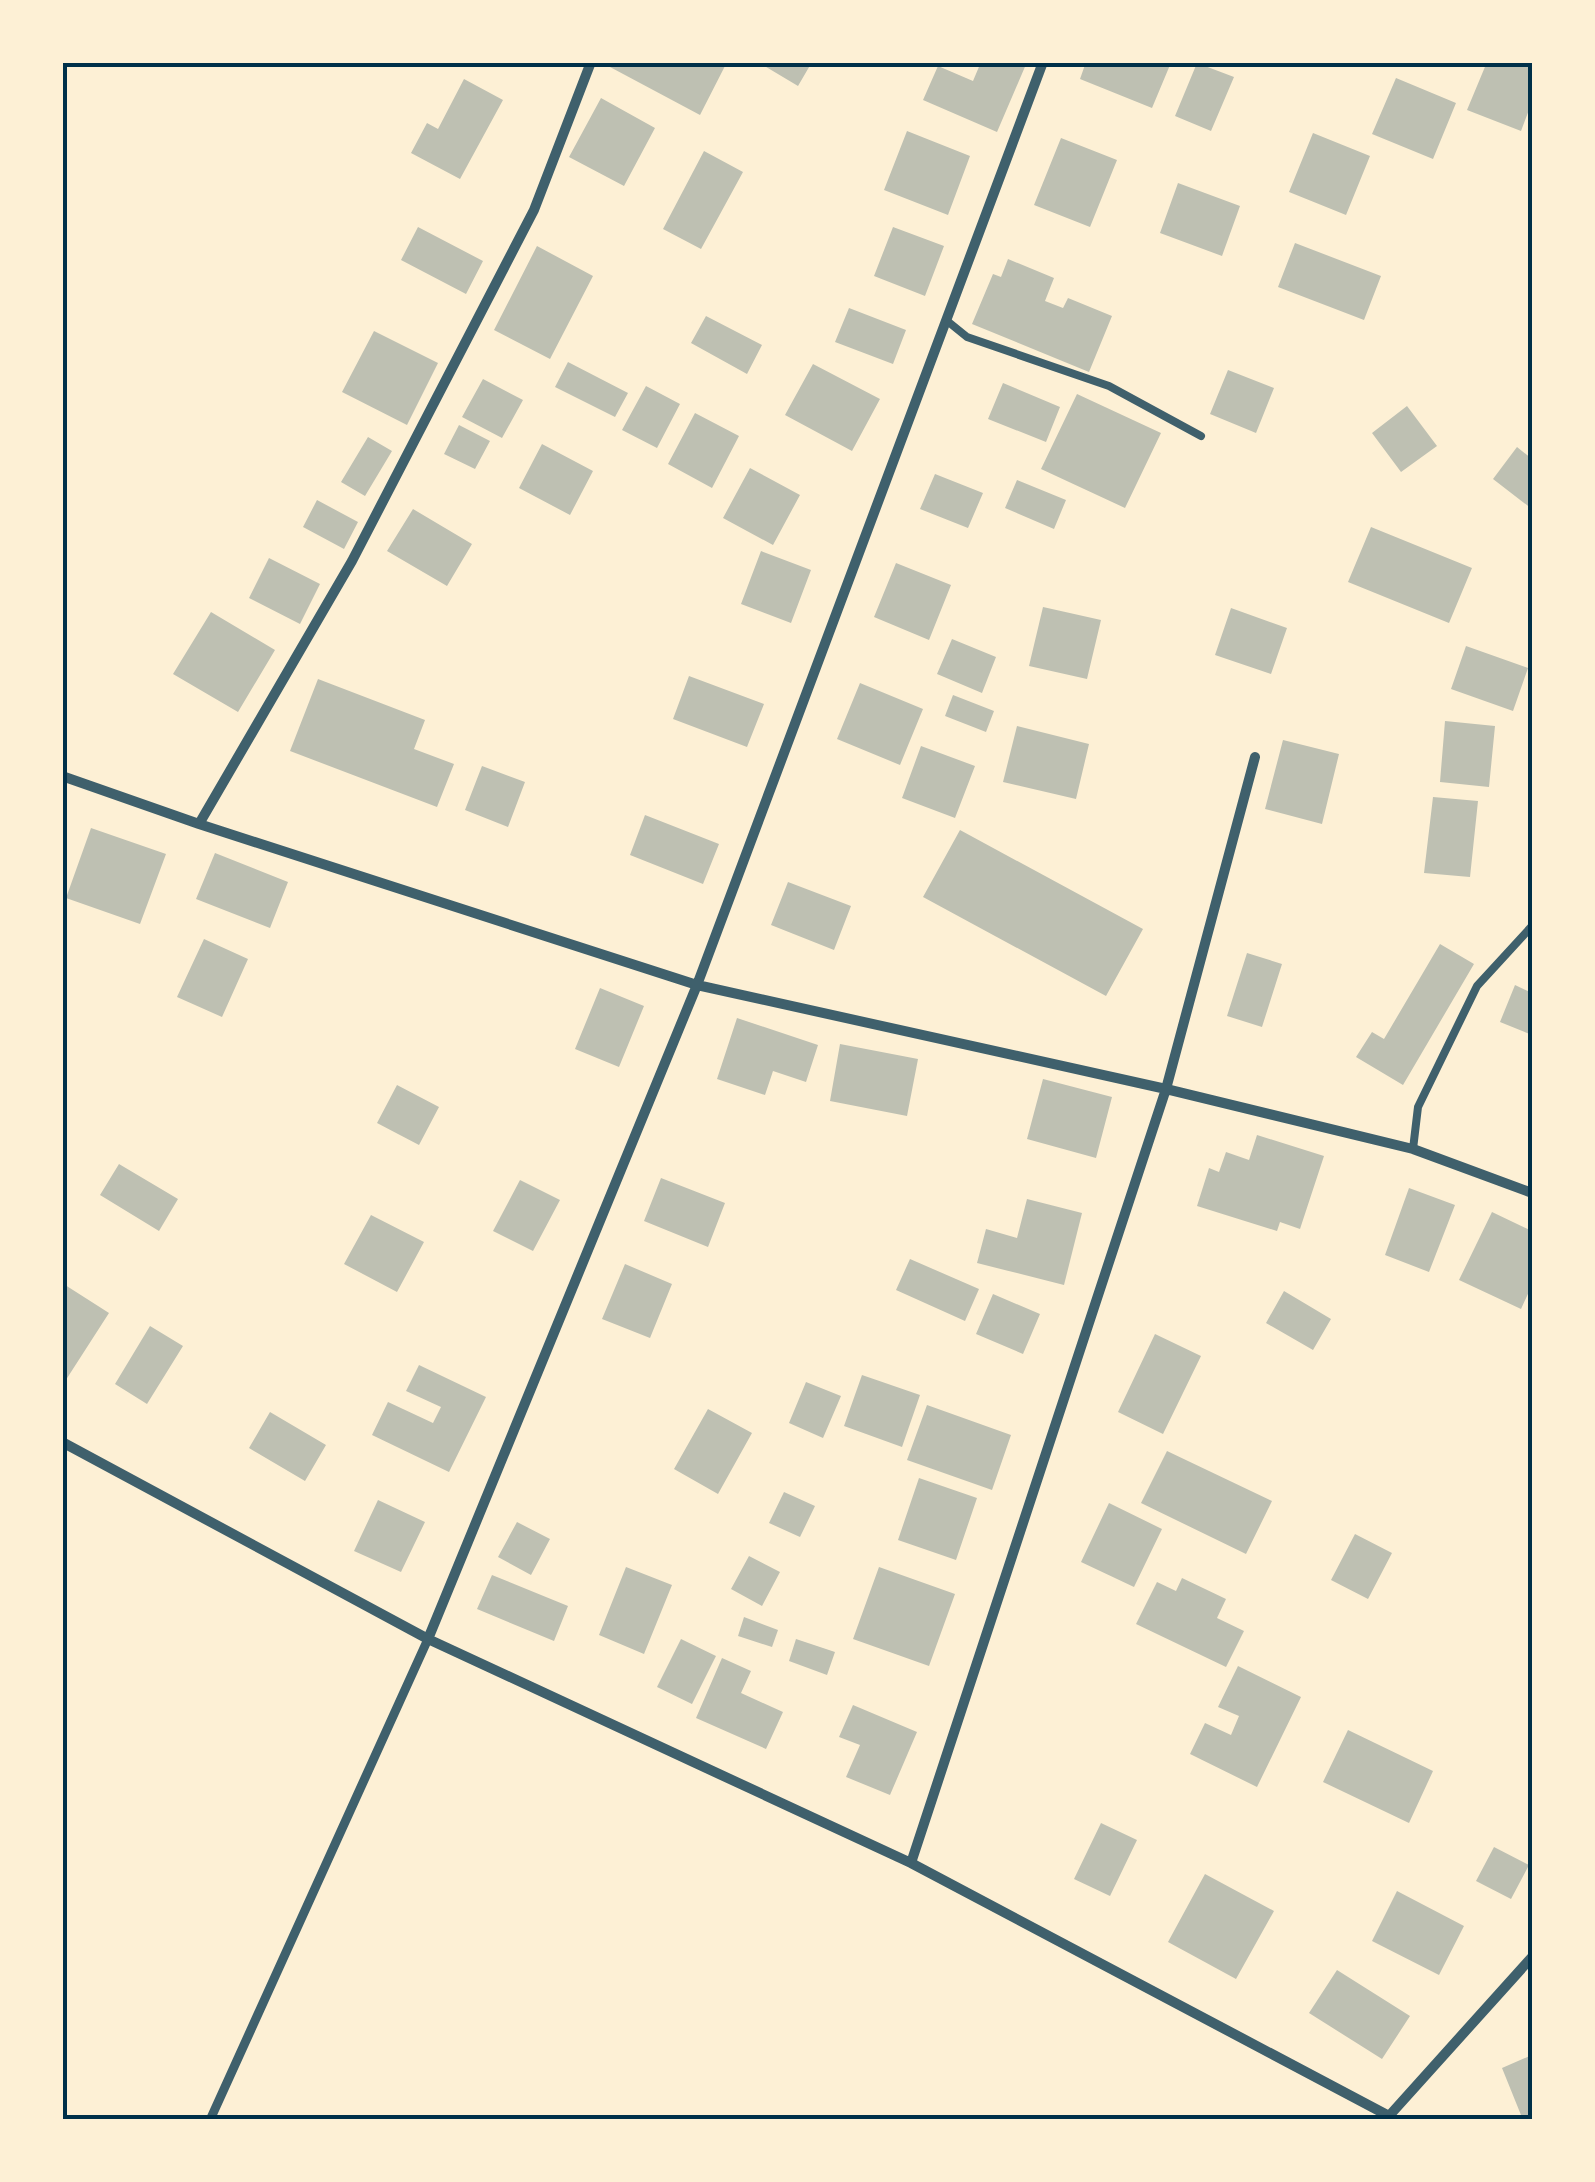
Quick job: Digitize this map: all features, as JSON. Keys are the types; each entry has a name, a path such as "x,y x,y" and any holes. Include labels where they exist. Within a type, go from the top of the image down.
{"street":[{"path":"200,824 352,561 534,210 591,62"},
{"path":"210,2120 428,1640 696,986 1043,62"},
{"path":"912,1863 1166,1089 1255,757"},
{"path":"62,776 696,986 1166,1089 1412,1149 1532,1193"},
{"path":"62,1442 428,1640 912,1863 1389,2116 1532,1957"}],"lane":[{"path":"946,320 967,337 1108,386 1201,436"},
{"path":"1412,1149 1418,1107 1476,986 1532,926"}],"building":[{"path":"612,62 718,62 725,66 700,115 610,67"},
{"path":"758,62 812,62 798,86"},
{"path":"981,62 1027,62 997,132 923,100 938,66 973,81"},
{"path":"1086,62 1170,65 1152,108 1080,79"},
{"path":"1487,62 1532,62 1532,102 1521,131 1467,110"},
{"path":"1197,63 1234,77 1211,131 1175,116"},
{"path":"1396,78 1456,103 1433,159 1372,134"},
{"path":"464,79 503,100 460,179 411,153 427,123 438,129"},
{"path":"601,98 655,128 624,186 569,157"},
{"path":"907,131 970,156 948,215 884,190"},
{"path":"1313,133 1370,156 1346,215 1289,192"},
{"path":"1061,138 1117,160 1090,227 1034,205"},
{"path":"704,151 743,172 701,249 663,229"},
{"path":"1178,183 1240,206 1222,256 1160,233"},
{"path":"418,227 483,261 466,294 401,260"},
{"path":"893,227 944,246 925,296 874,276"},
{"path":"1295,243 1381,276 1364,320 1278,287"},
{"path":"537,246 593,276 550,359 494,330"},
{"path":"1008,259 1054,278 1045,301 1063,308 1068,298 1112,316 1089,372 972,324 993,274 1001,277"},
{"path":"849,308 906,330 893,364 835,342"},
{"path":"706,316 762,345 747,374 691,343"},
{"path":"374,331 438,363 407,425 342,392"},
{"path":"568,362 628,393 615,417 555,387"},
{"path":"813,364 880,399 852,451 785,415"},
{"path":"1228,370 1274,388 1256,433 1210,414"},
{"path":"483,379 523,400 502,438 462,417"},
{"path":"1003,383 1060,407 1046,442 988,419"},
{"path":"646,386 680,404 657,448 622,430"},
{"path":"1077,394 1161,433 1125,508 1041,469"},
{"path":"1407,406 1437,446 1401,472 1372,433"},
{"path":"695,413 739,436 712,488 668,464"},
{"path":"459,425 490,441 475,469 444,454"},
{"path":"368,437 392,451 365,496 341,482"},
{"path":"542,444 593,471 570,515 519,488"},
{"path":"1517,447 1532,459 1532,509 1493,479"},
{"path":"750,468 800,495 773,545 723,518"},
{"path":"935,474 983,493 968,528 920,509"},
{"path":"1017,480 1066,500 1054,529 1005,508"},
{"path":"317,500 358,522 344,549 303,527"},
{"path":"413,509 472,544 447,586 387,551"},
{"path":"1371,527 1472,568 1449,623 1348,582"},
{"path":"761,551 811,570 791,623 741,604"},
{"path":"269,558 320,584 300,624 249,598"},
{"path":"896,563 951,585 929,640 874,617"},
{"path":"1043,607 1101,620 1087,679 1029,666"},
{"path":"1231,608 1287,628 1271,674 1215,655"},
{"path":"211,612 275,650 238,712 173,674"},
{"path":"952,639 996,657 982,693 937,674"},
{"path":"1466,646 1528,668 1513,711 1451,689"},
{"path":"689,676 764,704 747,747 673,719"},
{"path":"318,679 425,720 414,749 454,764 437,807 290,751"},
{"path":"860,683 923,709 900,765 837,739"},
{"path":"953,695 994,711 986,732 945,716"},
{"path":"1445,721 1495,726 1489,787 1440,782"},
{"path":"1017,726 1089,744 1076,799 1003,782"},
{"path":"1283,740 1339,754 1322,824 1265,809"},
{"path":"921,746 975,766 955,818 902,798"},
{"path":"482,766 525,782 508,827 465,810"},
{"path":"1433,797 1478,801 1470,877 1424,873"},
{"path":"645,815 719,844 703,884 630,855"},
{"path":"91,828 166,854 140,924 66,898"},
{"path":"960,830 1143,929 1106,996 923,897"},
{"path":"215,853 288,882 270,928 196,899"},
{"path":"788,882 851,906 834,950 771,925"},
{"path":"204,939 248,959 222,1017 177,997"},
{"path":"1440,944 1474,964 1403,1085 1356,1057 1372,1032 1384,1039"},
{"path":"1247,953 1282,964 1262,1027 1227,1016"},
{"path":"1515,985 1532,993 1532,1035 1500,1022"},
{"path":"600,988 644,1006 619,1067 575,1049"},
{"path":"737,1018 818,1045 806,1082 773,1071 765,1095 717,1079"},
{"path":"840,1044 918,1059 907,1116 830,1101"},
{"path":"1043,1079 1112,1097 1096,1158 1027,1139"},
{"path":"397,1085 439,1107 419,1145 377,1123"},
{"path":"1257,1135 1324,1156 1300,1229 1280,1222 1277,1231 1197,1206 1209,1168 1219,1172 1226,1152 1249,1160"},
{"path":"119,1164 178,1199 159,1231 100,1195"},
{"path":"661,1178 725,1203 708,1247 644,1221"},
{"path":"520,1180 560,1200 533,1251 493,1231"},
{"path":"1409,1188 1455,1205 1429,1272 1385,1255"},
{"path":"1027,1199 1082,1213 1064,1285 977,1263 986,1229 1017,1238"},
{"path":"1492,1212 1532,1231 1532,1285 1521,1309 1459,1280"},
{"path":"371,1215 424,1242 397,1292 344,1264"},
{"path":"910,1259 979,1289 965,1321 896,1290"},
{"path":"625,1264 672,1284 650,1338 602,1319"},
{"path":"62,1283 109,1313 62,1386"},
{"path":"1284,1291 1331,1319 1313,1350 1266,1323"},
{"path":"993,1294 1040,1314 1023,1354 976,1334"},
{"path":"150,1326 183,1346 147,1404 115,1384"},
{"path":"1155,1334 1201,1356 1163,1434 1118,1412"},
{"path":"419,1365 486,1397 449,1472 372,1435 388,1402 433,1423 441,1407 406,1391"},
{"path":"862,1375 920,1395 902,1447 844,1426"},
{"path":"806,1382 841,1396 823,1438 789,1423"},
{"path":"927,1405 1011,1435 992,1490 907,1460"},
{"path":"708,1409 752,1433 718,1494 674,1469"},
{"path":"270,1412 326,1445 305,1481 249,1448"},
{"path":"1167,1451 1272,1501 1246,1554 1141,1503"},
{"path":"919,1478 977,1498 956,1560 898,1540"},
{"path":"784,1492 815,1506 800,1537 769,1523"},
{"path":"378,1500 425,1522 401,1572 354,1551"},
{"path":"1109,1503 1162,1529 1134,1587 1081,1562"},
{"path":"517,1522 550,1539 531,1575 498,1557"},
{"path":"1355,1534 1392,1553 1368,1599 1331,1580"},
{"path":"749,1556 780,1572 762,1606 731,1589"},
{"path":"626,1567 672,1585 644,1654 599,1635"},
{"path":"879,1567 955,1594 929,1666 853,1639"},
{"path":"492,1575 568,1606 554,1641 477,1609"},
{"path":"1182,1578 1226,1599 1217,1618 1244,1631 1226,1667 1136,1624 1157,1582 1176,1591"},
{"path":"744,1617 778,1630 772,1647 738,1636"},
{"path":"681,1639 716,1656 692,1704 657,1687"},
{"path":"796,1639 835,1652 827,1675 789,1661"},
{"path":"722,1658 751,1671 741,1693 783,1712 766,1749 696,1718"},
{"path":"1238,1666 1301,1697 1257,1787 1190,1754 1205,1723 1231,1735 1239,1716 1218,1707"},
{"path":"853,1705 917,1732 890,1795 846,1777 860,1745 839,1737"},
{"path":"1348,1730 1433,1771 1409,1823 1323,1782"},
{"path":"1101,1823 1137,1840 1110,1896 1074,1879"},
{"path":"1494,1847 1529,1865 1511,1899 1476,1881"},
{"path":"1205,1874 1274,1911 1236,1979 1168,1942"},
{"path":"1397,1891 1464,1926 1439,1975 1372,1941"},
{"path":"1337,1970 1410,2016 1382,2059 1309,2013"},
{"path":"1532,2055 1532,2120 1523,2120 1502,2068"}]}
